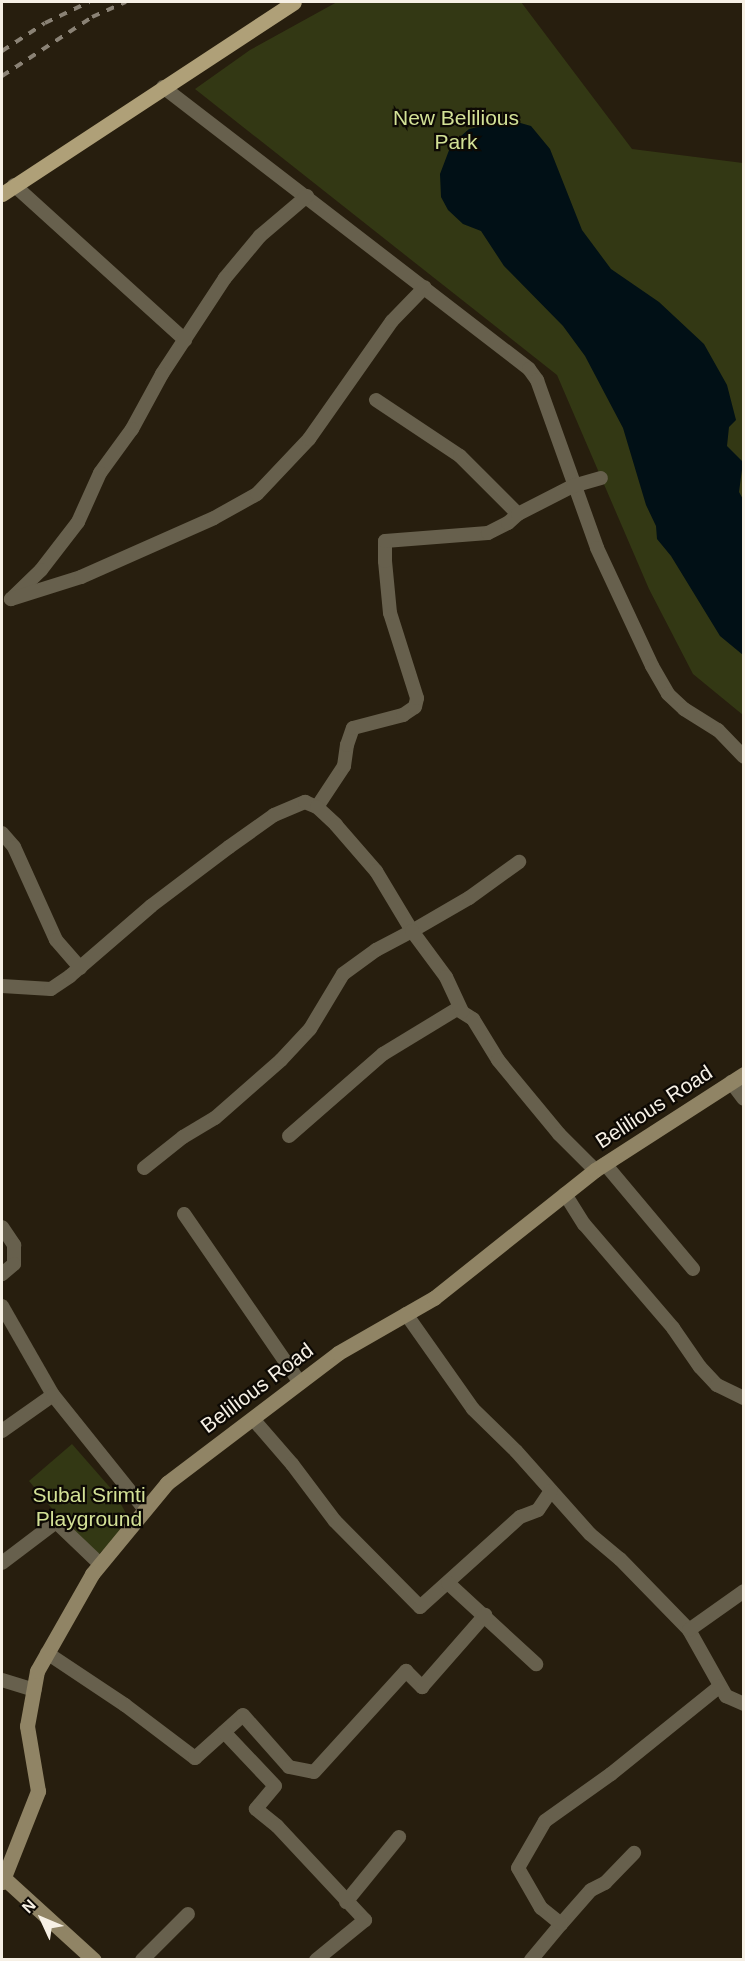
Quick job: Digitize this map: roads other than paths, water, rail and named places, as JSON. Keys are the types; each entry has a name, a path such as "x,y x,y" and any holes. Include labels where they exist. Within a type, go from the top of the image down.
{"main road":[{"path":"8,190 294,2"},
{"name":"Belilious Road","path":"3,1881 38,1791 27,1726 38,1671 100,1564 167,1483 338,1353 434,1298 600,1167 737,1078"},
{"path":"3,1881 94,1959"}],"street":[{"path":"163,87 529,369 537,380 597,548 668,694 684,709 718,730 744,757"},
{"path":"8,190 185,340"},
{"path":"7,602 41,570 78,522 100,473 132,429 225,278 253,244 307,196"},
{"path":"7,602 81,577 214,518 257,494 309,439 392,321 424,287"},
{"path":"376,399 460,456 518,514"},
{"path":"317,807 344,766 347,745 353,728 403,715 415,707 417,698 390,613 384,561 385,541 488,533 508,523 518,514 573,486 601,478"},
{"path":"2,986 51,989 80,968 151,906 274,815 305,802 317,807 376,871 412,931 446,977 462,1012"},
{"path":"2,833 14,847 56,940 80,968"},
{"path":"144,1168 183,1137 215,1118 281,1060 310,1029 343,974 376,950 470,898 519,862"},
{"path":"289,1136 382,1054 458,1008 473,1019 498,1060 559,1134 600,1167 693,1269"},
{"path":"737,1078 744,1099"},
{"path":"565,1194 584,1224 673,1328 700,1367 717,1385 744,1398"},
{"path":"184,1215 300,1383"},
{"path":"2,1227 14,1245 14,1264 2,1274"},
{"path":"2,1306 53,1395 145,1510"},
{"path":"406,1314 473,1409 590,1534 620,1559 689,1630 726,1696 744,1704"},
{"path":"2,1431 53,1395"},
{"path":"252,1419 292,1464 335,1521 420,1607 520,1517 538,1510 551,1491"},
{"path":"2,1563 56,1522 100,1564"},
{"path":"448,1583 537,1664"},
{"path":"689,1630 744,1591"},
{"path":"47,1653 125,1705 195,1758 243,1714 289,1767 314,1772 363,1721 406,1671 422,1688 485,1615"},
{"path":"2,1680 34,1690"},
{"path":"561,1924 541,1908 518,1868 545,1821 611,1774 720,1686"},
{"path":"224,1732 275,1786 256,1809 277,1826 365,1920 316,1959"},
{"path":"346,1902 399,1837"},
{"path":"531,1959 591,1890 605,1883 634,1853"},
{"path":"142,1959 188,1914"}],"railway":[{"path":"2,51 45,23 89,2"},
{"path":"2,76 92,17 126,2"}],"park label":[{"name":"New Belilious Park","path":"456,130"},
{"name":"Subal Srimti Playground","path":"89,1507"}]}
